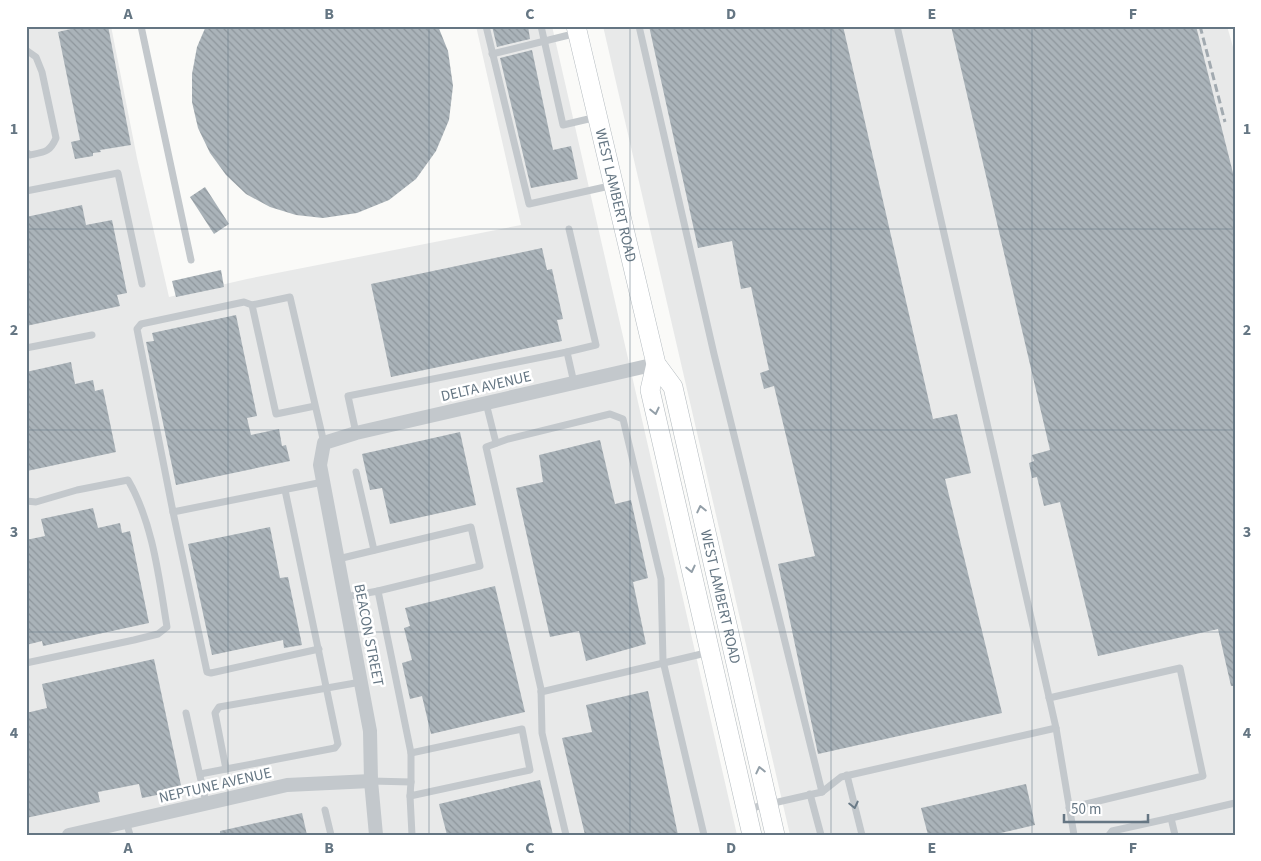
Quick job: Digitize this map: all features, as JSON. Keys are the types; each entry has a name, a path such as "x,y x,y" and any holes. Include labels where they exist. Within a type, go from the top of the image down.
{"main road":[{"name":"WEST LAMBERT ROAD","path":"577,30 656,364 673,386 775,835"},
{"name":"WEST LAMBERT ROAD","path":"656,364 650,390 752,835"}],"street":[{"name":"DELTA AVENUE","path":"324,443 356,433 656,364"},
{"name":"BEACON STREET","path":"324,443 320,465 370,731 371,781 376,835"},
{"name":"NEPTUNE AVENUE","path":"68,835 128,828 206,803 287,785 371,781"}],"lane":[{"path":"141,26 191,260"},
{"path":"486,26 528,204 614,185"},
{"path":"541,26 563,124 598,117"},
{"path":"639,26 714,354 822,792"},
{"path":"896,26 1050,698 1074,835"},
{"path":"492,54 545,41 577,30"},
{"path":"26,50 36,57 42,72 56,138 52,147 44,152 30,155 26,152"},
{"path":"26,192 118,173 142,284"},
{"path":"356,433 348,396 596,345 569,229"},
{"path":"319,649 212,673 207,672 137,330 141,324 244,302 252,305 290,298 324,443"},
{"path":"252,305 276,414 315,406"},
{"path":"26,348 92,335"},
{"path":"567,352 574,382"},
{"path":"486,403 496,443"},
{"path":"566,835 542,734 541,692 486,447 610,414 623,419 661,579 663,663 704,835"},
{"path":"356,472 374,550"},
{"path":"26,501 36,502 77,490 128,480 136,494 151,540 167,627 158,634 26,663"},
{"path":"173,512 323,482"},
{"path":"200,774 335,748 338,744 285,490"},
{"path":"338,559 471,526 480,566 378,591 345,597"},
{"path":"378,591 411,753 410,796 412,835"},
{"path":"541,692 710,652"},
{"path":"1050,698 1180,668 1203,776 1070,808"},
{"path":"226,769 215,714 219,707 361,682"},
{"path":"186,712 206,803"},
{"path":"746,809 822,792 841,777 847,775 1056,728"},
{"path":"410,796 530,770 522,729 411,753"},
{"path":"847,775 862,835"},
{"path":"371,781 411,782"},
{"path":"810,794 821,835"},
{"path":"1108,835 1112,831 1235,803"},
{"path":"325,810 331,835"},
{"path":"1171,818 1175,835"}],"shaded area":[{"path":"26,26 111,26 137,158 169,297 247,279 521,225 476,26 552,26 737,835 26,835"},
{"path":"603,26 1227,26 1235,54 1235,835 790,835"}],"building":[{"path":"75,26 108,26 131,145 100,150 101,152 93,153 93,156 75,159 71,142 80,140 58,32 75,28"},
{"path":"206,26 438,26 448,51 453,86 449,120 436,151 416,179 389,200 357,213 323,218 296,215 270,207 246,194 226,175 210,153 198,128 192,102 192,74 197,47"},
{"path":"492,26 528,26 530,39 497,47"},
{"path":"649,26 843,26 933,419 957,414 971,473 945,479 1002,713 818,754 778,564 815,556 774,386 764,389 760,373 769,370 751,287 741,289 732,241 698,248"},
{"path":"951,26 1196,26 1235,181 1235,686 1231,686 1218,629 1098,656 1060,502 1044,506 1037,477 1032,478 1029,463 1034,461 1032,455 1050,450"},
{"path":"532,50 553,150 571,146 578,179 531,188 500,58"},
{"path":"205,187 229,224 214,234 190,197"},
{"path":"82,205 86,225 112,220 127,293 117,295 120,306 26,326 26,217"},
{"path":"542,248 547,270 552,269 563,319 557,320 562,341 391,377 371,284"},
{"path":"221,270 224,287 176,297 172,281"},
{"path":"236,315 257,416 247,418 251,435 279,429 282,446 286,445 290,461 176,485 146,342 154,341 152,333"},
{"path":"71,362 75,384 93,380 95,391 103,389 116,452 27,471 26,372"},
{"path":"460,432 476,505 390,524 382,488 370,490 362,454"},
{"path":"600,440 615,504 631,500 648,578 633,582 646,644 586,661 579,631 550,637 516,488 543,482 539,455"},
{"path":"93,508 98,528 120,523 122,533 130,531 149,623 43,646 42,641 26,645 26,540 45,536 41,519"},
{"path":"270,527 280,578 288,577 302,645 284,648 283,640 212,655 188,544"},
{"path":"495,586 525,712 431,734 422,696 410,699 402,663 412,660 404,628 410,626 405,608"},
{"path":"154,659 182,790 142,798 139,784 98,792 100,802 26,818 26,713 47,708 42,684"},
{"path":"648,691 678,835 585,835 562,738 592,732 586,705"},
{"path":"540,780 553,835 447,835 439,804"},
{"path":"1026,784 1035,825 992,835 928,835 921,808"},
{"path":"302,813 307,835 220,835 220,831"}],"railway":[{"path":"1200,26 1225,122"}]}
